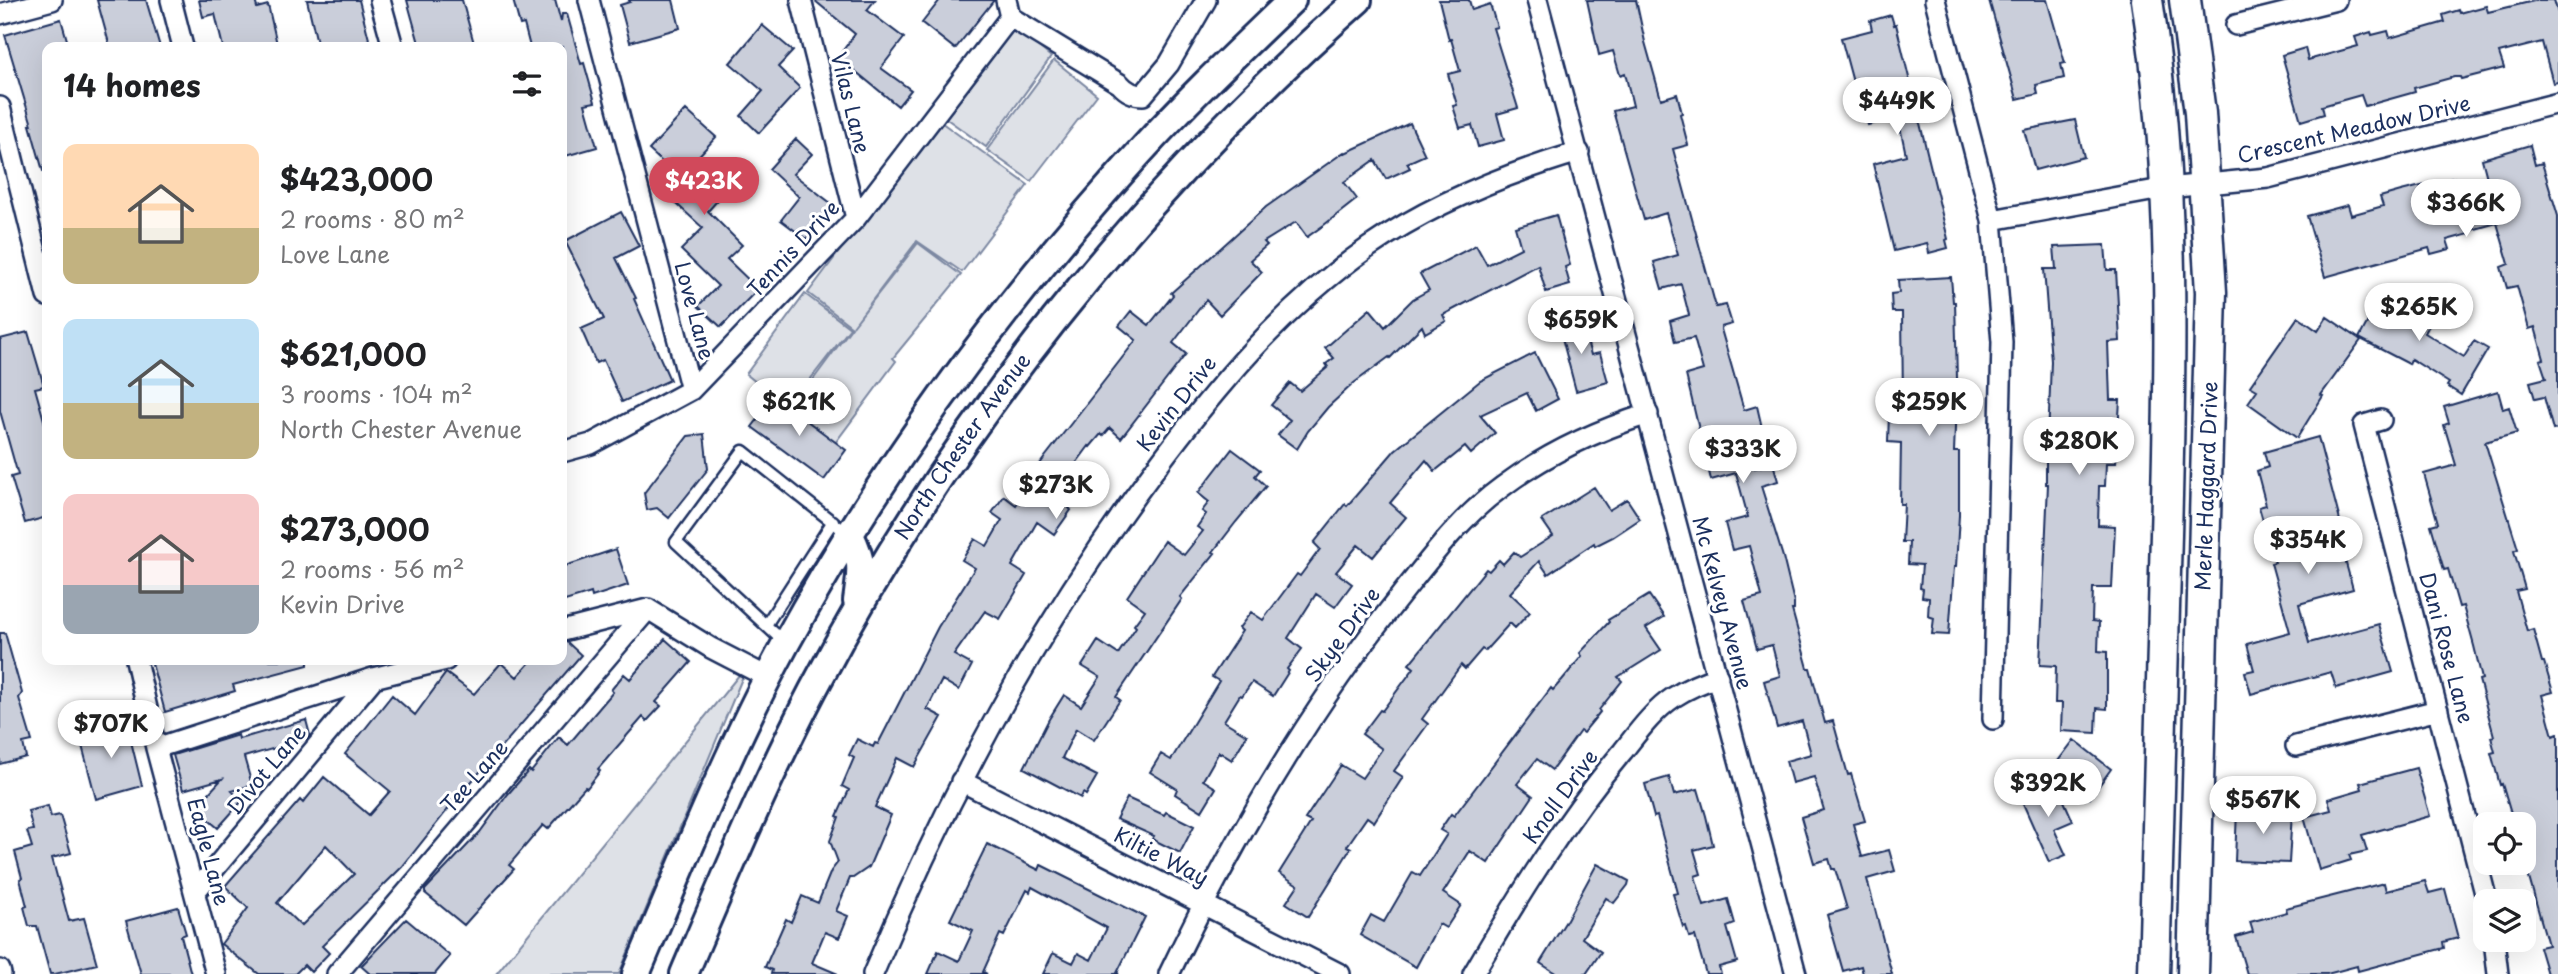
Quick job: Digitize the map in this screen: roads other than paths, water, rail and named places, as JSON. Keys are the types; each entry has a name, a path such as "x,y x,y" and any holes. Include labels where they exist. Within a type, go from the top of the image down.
{"main road":[{"path":"636,974 702,816 841,528 881,484 952,381 1055,249 1141,151 1208,81 1292,0"},
{"name":"North Chester Avenue","path":"684,974 743,834 786,742 854,617 919,509 988,407 1089,278 1174,181 1239,113 1357,0"},
{"name":"Merle Haggard Drive","path":"2147,0 2158,76 2167,188 2169,352 2154,974"},
{"name":"Merle Haggard Drive","path":"2185,0 2200,113 2211,292 2193,974"},
{"path":"841,528 861,557 854,617"}],"street":[{"path":"0,13 52,0"},
{"path":"171,0 182,42"},
{"path":"380,0 392,42"},
{"name":"Love Lane","path":"589,0 691,390"},
{"name":"Vilas Lane","path":"801,0 856,218"},
{"path":"1008,8 1120,83 1126,90 1136,96 1143,96 1169,64 1206,0"},
{"name":"Mc Kelvey Avenue","path":"1537,0 1796,974"},
{"path":"1935,0 1992,219 2002,342 1993,719"},
{"path":"2236,24 2336,0"},
{"name":"Tennis Drive","path":"567,451 591,444 691,390 856,218 1008,8"},
{"name":"Crescent Meadow Drive","path":"1992,219 2167,188 2268,178 2558,103"},
{"path":"0,107 42,276"},
{"name":"Kevin Drive","path":"873,974 922,860 961,781 996,714 1054,616 1116,522 1184,430 1245,356 1322,282 1370,246 1421,215 1474,189 1578,152"},
{"name":"Skye Drive","path":"1169,974 1203,904 1267,788 1320,705 1378,624 1454,530 1500,488 1529,467 1605,428 1648,414"},
{"name":"Dani Rose Lane","path":"2382,420 2364,425 2484,889"},
{"path":"567,630 649,609 711,648 768,678"},
{"name":"Tee Lane","path":"337,974 649,609"},
{"name":"Eagle Lane","path":"136,665 216,974"},
{"path":"156,748 373,678 426,665"},
{"name":"Knoll Drive","path":"1473,974 1514,904 1561,833 1654,713 1694,685 1718,677"},
{"name":"Divot Lane","path":"195,892 373,678"},
{"path":"2296,746 2438,709"},
{"name":"Kiltie Way","path":"961,781 1340,974"},
{"path":"2495,952 2498,974"}],"lane":[{"path":"766,625 841,528 743,451 676,542 766,625 786,643"}]}
